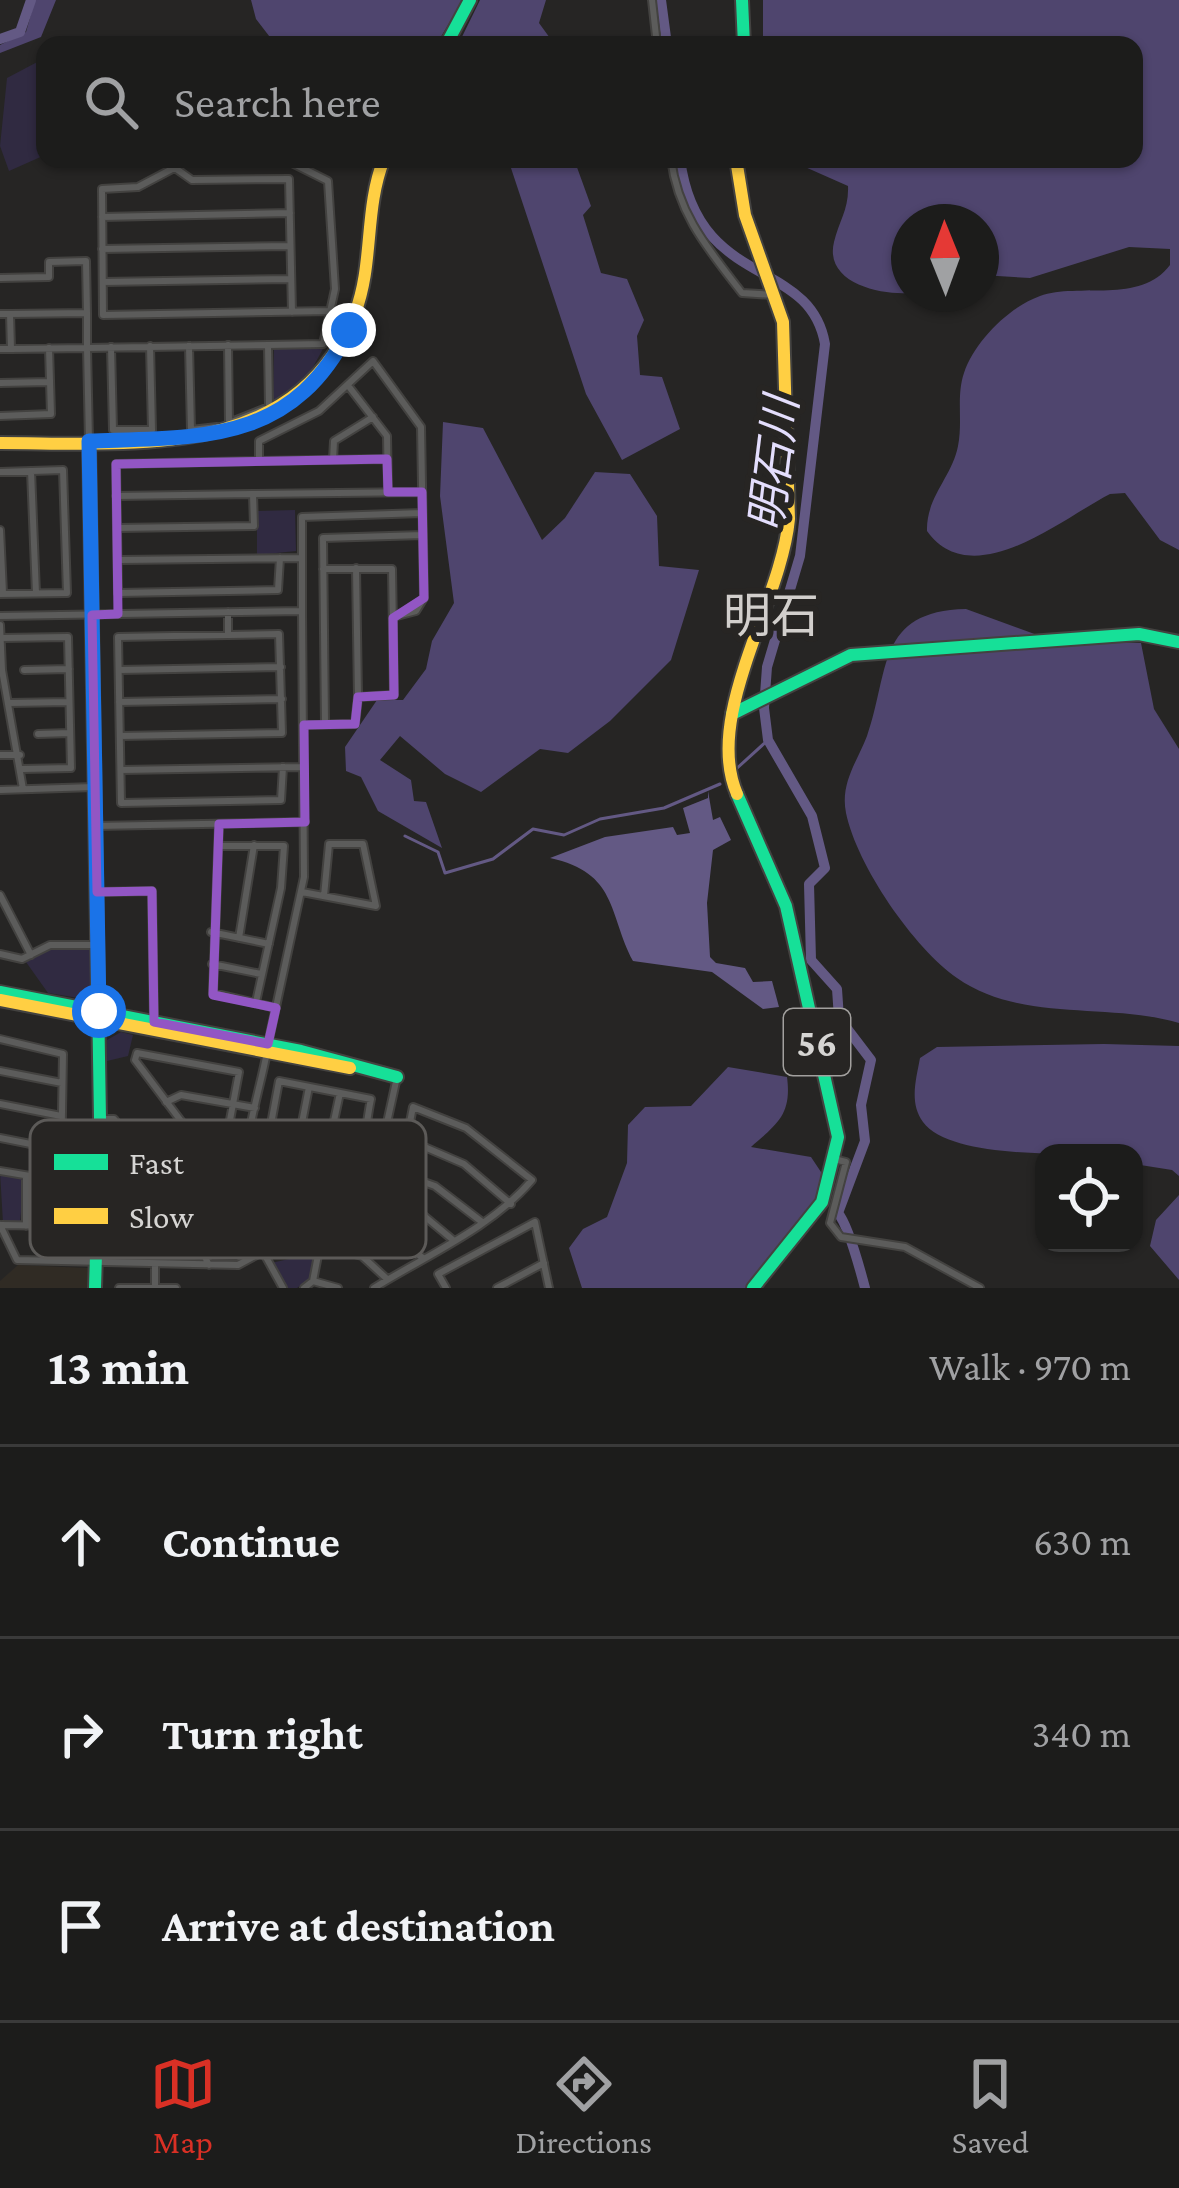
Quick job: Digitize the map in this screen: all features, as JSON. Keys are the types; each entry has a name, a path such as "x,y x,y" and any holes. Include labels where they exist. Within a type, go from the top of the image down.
{"street":[{"path":"451,36 470,0"},
{"path":"652,0 656,36"},
{"path":"742,0 744,36"},
{"path":"292,312 289,178 192,180 175,168 138,187 102,189 103,315 292,312 331,311"},
{"path":"0,349 323,344 335,271 328,181 302,168"},
{"path":"0,443 222,434 270,416 304,392 340,346 355,314 369,201 381,168"},
{"path":"673,168 679,203 700,240 746,296 774,292"},
{"name":"56","path":"737,168 741,202 774,292 784,340 788,536 732,714 726,774 786,906 836,1120 838,1160 815,1220 753,1288"},
{"path":"102,217 290,213"},
{"path":"102,249 290,246"},
{"path":"86,261 100,1119 115,1120"},
{"path":"0,278 49,277 49,262 102,261"},
{"path":"103,282 291,279"},
{"path":"0,314 86,313"},
{"path":"10,314 11,349"},
{"path":"228,345 229,424"},
{"path":"189,346 191,430 229,424 269,406 268,345"},
{"path":"111,347 112,430 152,430 150,346"},
{"path":"0,416 51,414 49,348"},
{"path":"259,461 259,441 313,415 350,387 373,361 420,424 423,603 416,611 393,617"},
{"path":"0,383 50,382"},
{"path":"350,387 387,436 388,492"},
{"path":"333,460 334,441 373,417"},
{"path":"280,558 278,590 118,593 116,464 387,459"},
{"path":"0,472 63,470 68,593 2,594 0,530"},
{"path":"31,471 37,594"},
{"path":"116,496 422,492"},
{"path":"117,528 254,526 254,494"},
{"path":"252,1120 302,892 301,557 305,515 422,513"},
{"path":"326,724 324,537 423,535"},
{"path":"117,560 301,557"},
{"path":"304,724 355,724 356,568"},
{"path":"323,569 392,569 394,695 358,698"},
{"path":"173,592 174,613"},
{"path":"19,594 19,616"},
{"path":"23,789 14,723 3,691 0,621 19,616 302,611"},
{"path":"228,612 228,635"},
{"path":"120,736 283,733 279,634 118,637 121,803 283,799 283,767"},
{"path":"732,714 834,661 883,651 1139,634 1179,641"},
{"path":"1,638 68,637 70,769 22,769"},
{"path":"119,670 281,667"},
{"path":"24,670 69,668"},
{"path":"281,683 303,683"},
{"path":"119,703 282,699"},
{"path":"9,703 69,702"},
{"path":"0,723 14,723"},
{"path":"38,734 70,734"},
{"path":"0,755 20,754"},
{"path":"121,770 304,767"},
{"path":"0,790 94,787"},
{"path":"95,826 305,822"},
{"path":"219,824 211,932 214,995 276,1008"},
{"path":"302,892 376,906 364,844 328,844 325,896"},
{"path":"239,938 254,845"},
{"path":"220,846 284,846 256,1004"},
{"path":"97,892 152,891 154,1022"},
{"path":"0,895 31,956"},
{"path":"211,932 269,944"},
{"path":"0,954 31,956 50,945 97,945"},
{"path":"212,964 262,974"},
{"path":"0,996 267,1048"},
{"path":"99,1015 154,1022 397,1077 388,1120"},
{"path":"0,1039 61,1051 61,1120"},
{"path":"180,1120 135,1060 137,1053 239,1072 230,1120"},
{"path":"0,1071 62,1083"},
{"path":"272,1120 279,1081 370,1099 366,1120"},
{"path":"302,1120 309,1087"},
{"path":"334,1120 340,1093"},
{"path":"166,1102 181,1095 255,1108"},
{"path":"0,1105 61,1116"},
{"path":"410,1120 412,1107 490,1143 532,1180 511,1204 426,1256"},
{"path":"0,1138 30,1144"},
{"path":"426,1148 464,1164 511,1204"},
{"path":"838,1160 846,1162 830,1223 849,1237 905,1247 980,1288"},
{"path":"0,1171 30,1177"},
{"path":"26,1176 26,1226"},
{"path":"426,1182 482,1222"},
{"path":"426,1219 453,1240"},
{"path":"446,1288 438,1274 536,1222 549,1288"},
{"path":"30,1226 0,1225 17,1260 238,1265 251,1258"},
{"path":"95,1288 96,1258"},
{"path":"205,1258 209,1265"},
{"path":"266,1258 283,1288"},
{"path":"304,1288 313,1281 317,1258"},
{"path":"364,1258 387,1280"},
{"path":"374,1288 423,1258"},
{"path":"496,1288 544,1263"},
{"path":"155,1264 155,1288"},
{"path":"313,1281 338,1288"},
{"path":"119,1288 176,1288"}],"highlighted area":[{"path":"387,459 388,492 422,492 424,598 393,618 394,695 358,697 355,724 304,725 305,822 219,824 213,995 276,1008 268,1044 154,1022 152,891 97,892 92,615 118,614 116,464"}],"shaded area":[{"path":"35,0 56,0 41,36 0,53 0,45 26,32"},
{"path":"251,0 463,0 441,36 269,36 256,19"},
{"path":"480,0 546,0 539,23 548,36 462,36"},
{"path":"763,0 1179,0 1179,550 1160,540 1125,493 1110,494 1044,533 993,553 969,555 946,549 927,531 928,519 958,446 964,373 984,338 1016,308 1040,296 1143,285 1170,265 1170,249 1129,247 1030,278 999,276 999,204 891,204 891,292 870,289 846,277 833,256 848,186 807,168 1143,168 1143,36 763,36"},
{"path":"36,63 36,159 9,171 0,146 7,78"},
{"path":"511,168 577,168 591,206 583,215 601,273 627,279 644,320 637,336 640,375 662,377 680,429 622,460 586,394"},
{"path":"274,347 324,347 306,380 273,404"},
{"path":"443,422 483,428 542,540 565,518 595,472 630,474 657,516 659,566 699,570 671,660 610,721 568,753 540,749 481,792 445,774 400,736 380,760 411,780 414,801 426,802 442,848 378,811 361,777 346,771 345,747 377,700 403,700 426,669 432,641 454,603 440,496"},
{"path":"295,510 296,551 257,555 257,511"},
{"path":"966,609 1051,640 1141,643 1154,709 1179,749 1179,1023 1037,1006 982,992 957,978 923,947 862,857 846,813 845,792 867,736 891,649 916,621 937,612"},
{"path":"708,791 713,820 720,817 731,840 713,850 707,903 710,957 716,963 745,968 753,982 772,981 779,1007 763,1009 712,972 633,961 600,885 572,865 550,858 605,837 673,827 677,835 690,833 683,808 708,798"},
{"path":"90,948 91,995 85,999 48,993 26,962 50,949"},
{"path":"121,1032 133,1035 128,1056 107,1061 107,1040"},
{"path":"1179,1046 1179,1176 1172,1170 1143,1165 1143,1144 1035,1144 1035,1153 962,1144 939,1135 919,1115 915,1091 920,1058 937,1047"},
{"path":"728,1067 787,1077 785,1110 751,1147 811,1157 825,1178 801,1229 747,1288 582,1288 569,1248 583,1229 607,1217 627,1163 628,1125 645,1107 691,1106"},
{"path":"0,1172 24,1179 20,1223 3,1223"},
{"path":"1179,1195 1179,1280 1150,1246 1156,1220"},
{"path":"314,1258 310,1279 297,1288 286,1288 271,1263"},
{"path":"18,1265 88,1268 87,1288 0,1288 0,1281"}],"waterway":[{"path":"0,39 20,32 31,0"},
{"name":"明石川","path":"661,0 666,36"},
{"name":"明石川","path":"682,168 690,201 708,231 729,252 798,297 815,316 825,344 800,556 767,667 764,708 768,740 812,816 825,868 809,884 811,960 837,989 839,1018 871,1060 861,1105 865,1141 838,1213 865,1288"},
{"path":"735,770 768,740"},
{"path":"405,836 438,852 445,873 493,859 533,829 564,835 600,819 664,808 720,784"}],"traffic: fast":[{"path":"451,36 470,0"},
{"path":"742,0 744,36"},
{"path":"89,441 100,1120"},
{"path":"732,714 851,655 1139,634 1179,642"},
{"path":"737,794 786,906 838,1137 822,1202 753,1288"},
{"path":"0,992 301,1051 397,1077"},
{"path":"95,1288 96,1258"}],"traffic: slow":[{"path":"0,443 103,444 205,434 252,420 293,396 328,361 355,313 381,168"},
{"path":"737,168 745,215 783,322 789,519 773,586 736,694 729,763 737,794"},
{"path":"0,1000 350,1068"}],"district":[{"name":"明石","path":"771,615"}],"route":[{"path":"99,1011 89,441 207,437 254,424 304,392 330,363 349,330"}]}
